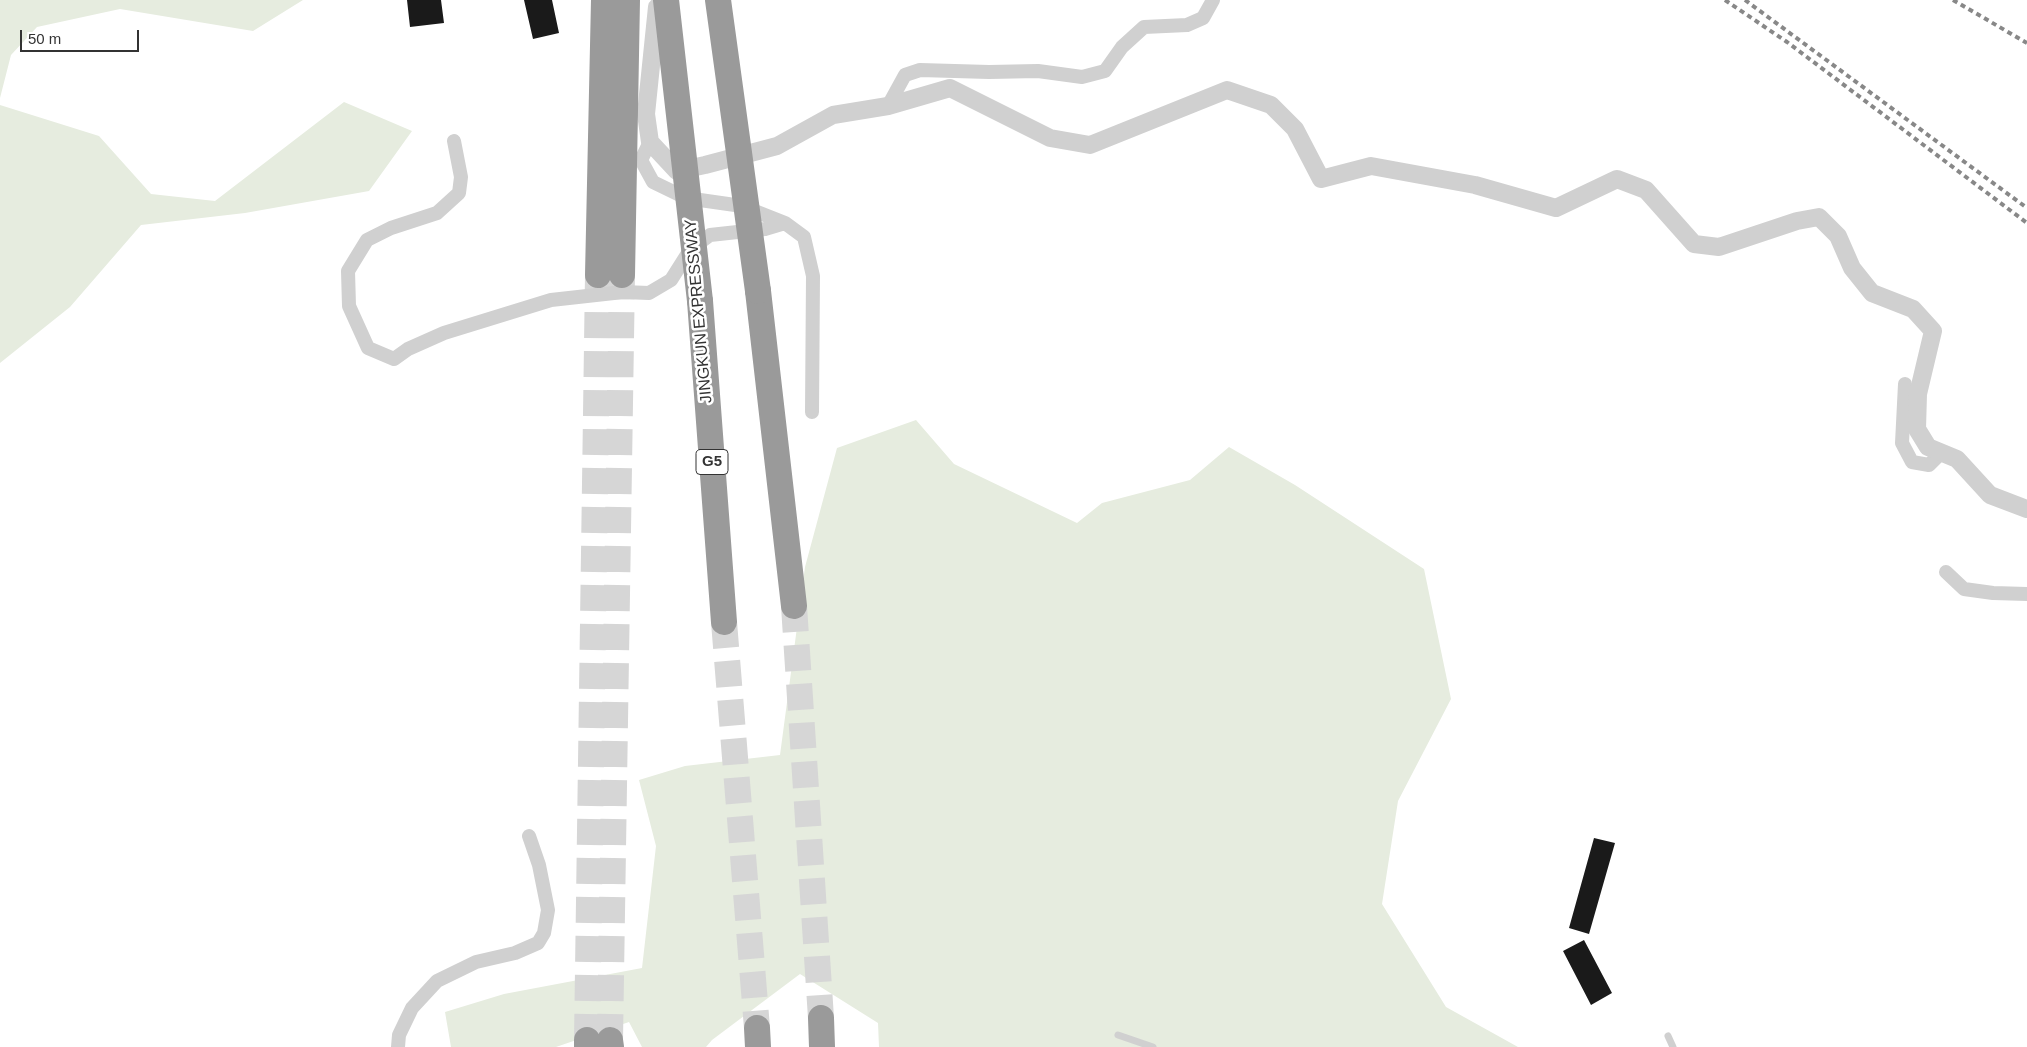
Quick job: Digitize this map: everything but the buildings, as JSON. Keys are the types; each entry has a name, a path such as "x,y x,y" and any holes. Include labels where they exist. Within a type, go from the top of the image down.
{"highway":[{"path":"604,0 610,275 627,0"},
{"name":"JINGKUN EXPRESSWAY","path":"666,0 700,301 724,622"},
{"path":"718,0 758,291 794,606"},
{"path":"821,1018 822,1047"}],"street":[{"path":"658,0 646,114 650,142 641,160 653,182 686,198 742,206 785,223 804,237 813,276 812,412"},
{"path":"888,106 905,75 920,70 1038,72 1082,77 1105,72 1122,47 1144,27 1187,25 1204,18 1213,0"},
{"path":"650,142 677,171 777,146 832,115 888,106 950,88 1050,138 1090,145 1227,90 1271,105 1296,129 1321,180 1371,166 1475,185 1556,208 1617,179 1646,190 1694,244 1719,247 1797,221 1819,217 1838,236 1852,268 1872,293 1913,309 1932,331 1918,394 1917,429 1928,447 1957,459 1990,495 2027,509"},
{"path":"454,141 461,177 459,193 437,213 391,228 368,240 348,271 349,306 368,348 394,359 408,349 444,333 551,300 622,292 649,293 671,280 690,250 710,235 765,229 785,223"},
{"path":"1905,384 1902,443 1912,462 1929,466 1941,453"},
{"path":"1946,572 1964,589 1993,593 2027,594"},
{"path":"398,1047 399,1035 412,1008 437,981 476,962 515,952 538,943 544,932 548,910 539,865 529,836"}],"lane":[{"path":"1118,1035 1152,1047"},
{"path":"1668,1036 1673,1047"}],"shaded area":[{"path":"0,0 303,0 253,31 120,9 37,27 11,55 0,98"},
{"path":"344,102 412,131 369,191 245,213 141,225 70,307 0,363 0,105 99,136 151,194 215,201"},
{"path":"916,420 954,464 1077,523 1102,503 1190,480 1229,447 1295,485 1424,569 1451,699 1398,801 1382,904 1446,1007 1518,1047 879,1047 878,1023 800,974 712,1040 706,1047 642,1047 629,1022 556,1047 451,1047 445,1012 504,994 642,968 656,846 639,780 685,766 780,755 805,567 837,448"}],"tunnel":[{"path":"587,1040 598,275"},
{"path":"610,1040 622,275"},
{"path":"794,606 821,1018"},
{"path":"724,622 757,1028"}],"railway":[{"path":"1725,0 1787,42 2027,223"},
{"path":"1745,0 2027,208"},
{"path":"1953,0 2027,43"}]}
